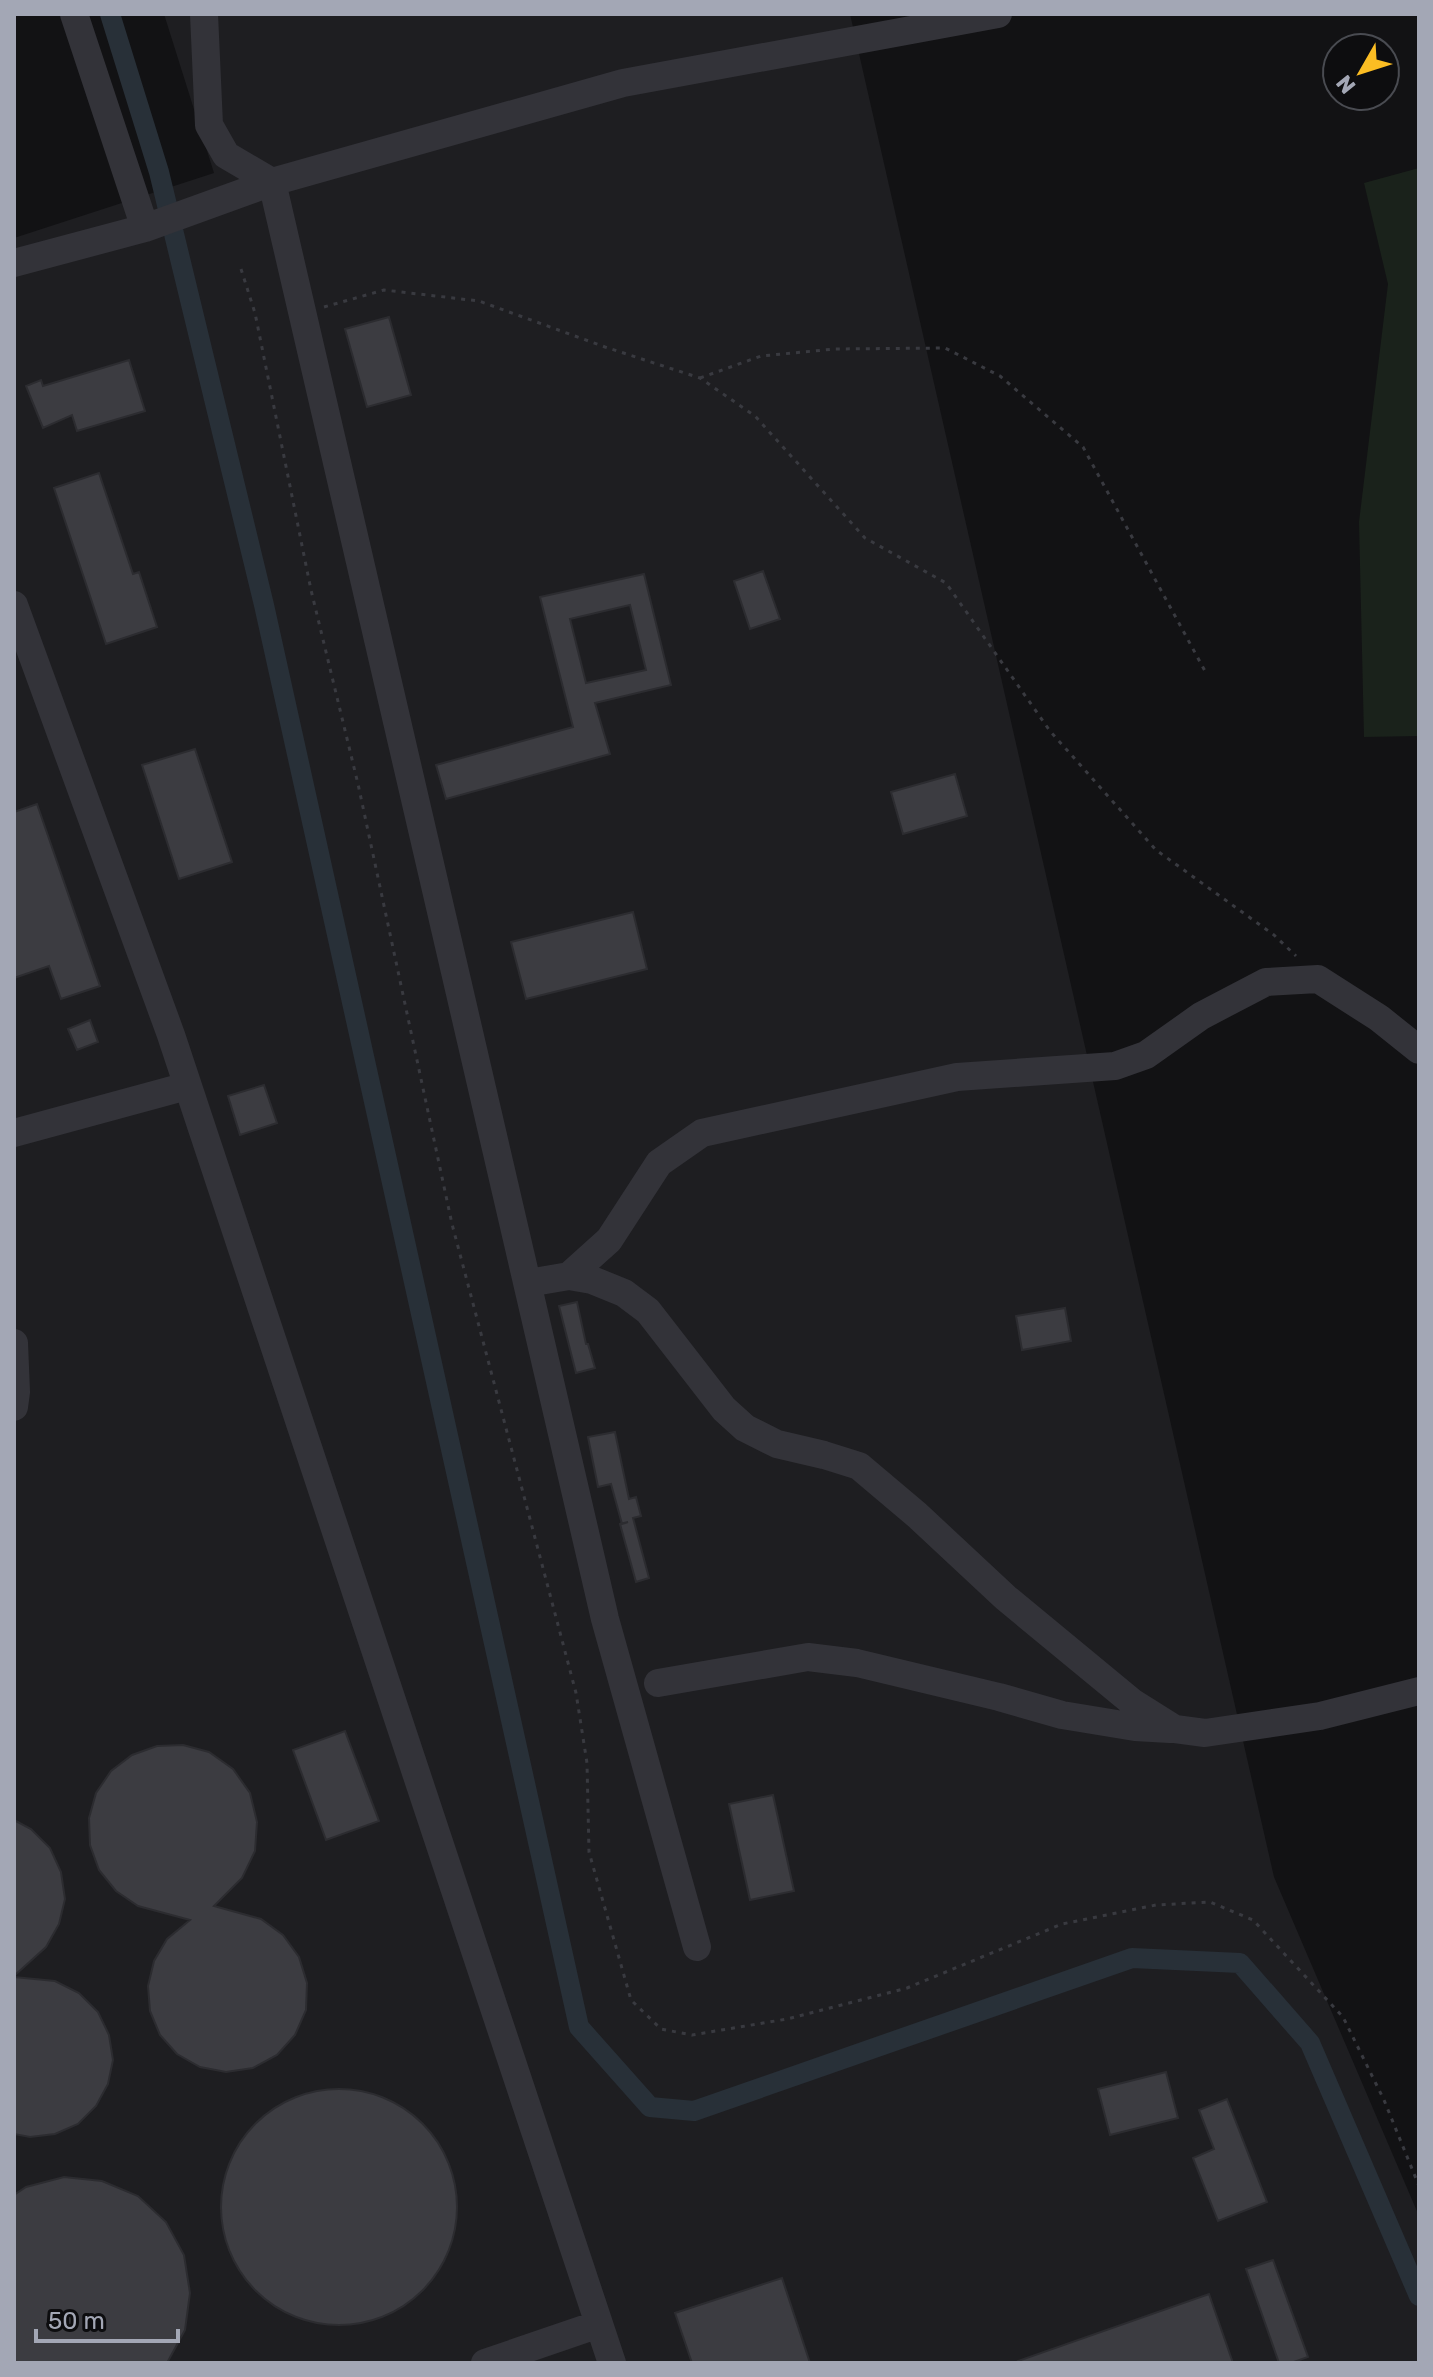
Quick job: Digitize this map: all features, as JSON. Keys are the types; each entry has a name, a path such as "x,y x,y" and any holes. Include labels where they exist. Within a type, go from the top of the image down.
{"street":[{"path":"74,14 145,228"},
{"path":"204,14 209,125 226,155 272,182 605,1619 697,1947"},
{"path":"14,263 145,228 272,182 623,83 998,14"},
{"path":"14,605 187,1086 612,2363"},
{"path":"569,1276 609,1240 659,1163 702,1133 957,1077 1115,1066 1146,1055 1201,1016 1266,982 1318,979 1379,1018 1419,1050"},
{"path":"14,1133 187,1086"},
{"path":"528,1283 569,1276 592,1280 624,1293 648,1311 724,1409 745,1428 777,1444 859,1466 1006,1598 1132,1702 1175,1729"},
{"path":"14,1343 14,1407"},
{"path":"658,1683 808,1657 857,1663 1062,1715 1135,1727 1205,1733 1320,1716 1419,1691"},
{"path":"485,2363 599,2324"}],"path":[{"path":"241,269 255,313 311,590 358,784 452,1224 576,1693 587,1763 589,1852 631,2000 661,2029 692,2035 787,2019 907,1988 1062,1924 1156,1905 1210,1902 1253,1920 1343,2017 1384,2100 1419,2186"},
{"path":"302,314 384,290 479,301 700,378 755,416 865,538 946,583 1050,731 1156,850 1274,935 1318,979"},
{"path":"700,378 761,356 835,349 945,348 1000,376 1083,447 1205,671"}],"shaded area":[{"path":"164,14 850,14 1274,1877 1419,2216 1419,2363 14,2363 14,238 214,173"},
{"path":"1419,168 1419,736 1364,737 1359,522 1388,284 1364,183"}],"building":[{"path":"389,317 411,395 367,407 345,329"},
{"path":"129,360 145,411 77,431 72,415 43,428 26,386 41,380 43,386"},
{"path":"99,473 133,574 139,572 157,627 106,644 54,488"},
{"path":"763,571 780,619 750,629 734,581"},
{"path":"644,574 671,685 595,703 610,754 446,799 436,765 573,727 540,597","holes":["630,605 646,670 586,683 570,619"]},
{"path":"195,749 232,862 179,879 142,765"},
{"path":"955,774 967,816 903,834 891,792"},
{"path":"37,804 100,986 61,999 49,966 14,978 14,812"},
{"path":"633,912 647,969 526,999 511,942"},
{"path":"90,1020 98,1042 77,1050 68,1029"},
{"path":"264,1085 277,1123 240,1135 228,1096"},
{"path":"577,1302 595,1368 576,1373 559,1306"},
{"path":"1065,1308 1071,1341 1022,1350 1016,1316"},
{"path":"615,1432 629,1499 636,1497 641,1516 633,1518 649,1578 636,1582 611,1484 598,1487 588,1437"},
{"path":"345,1731 379,1821 326,1840 293,1750"},
{"path":"183,1745 209,1752 233,1769 250,1793 257,1822 255,1851 242,1878 214,1906 261,1919 283,1935 299,1957 307,1983 306,2010 295,2035 277,2055 253,2068 226,2072 200,2067 177,2054 160,2035 150,2011 148,1986 154,1961 167,1939 190,1920 138,1906 116,1891 99,1870 90,1845 89,1818 96,1793 111,1771 132,1755 157,1746"},
{"path":"773,1795 794,1891 750,1900 729,1804"},
{"path":"14,1820 31,1829 50,1848 61,1872 65,1899 59,1924 46,1947 14,1976"},
{"path":"14,1977 55,1981 79,1993 98,2012 109,2035 113,2060 108,2084 96,2106 78,2124 55,2134 30,2137 14,2134"},
{"path":"1166,2072 1178,2118 1110,2135 1098,2089"},
{"path":"339,2089 362,2091 384,2098 423,2123 448,2162 455,2184 455,2230 448,2252 423,2291 384,2316 362,2323 339,2325 316,2323 294,2316 255,2291 230,2252 223,2230 221,2207 223,2184 230,2162 255,2123 294,2098 316,2091"},
{"path":"1227,2099 1267,2202 1218,2221 1193,2158 1214,2149 1199,2110"},
{"path":"64,2177 102,2181 138,2196 166,2222 184,2255 190,2293 185,2330 167,2363 14,2363 14,2195 26,2187"},
{"path":"1273,2260 1308,2357 1291,2363 1279,2363 1246,2269"},
{"path":"782,2278 810,2363 692,2363 675,2313"},
{"path":"1209,2294 1233,2363 1018,2361"}],"waterway":[{"path":"110,14 159,172 264,605 579,2027 650,2107 694,2111 1132,1958 1240,1963 1310,2043 1419,2296"}]}
